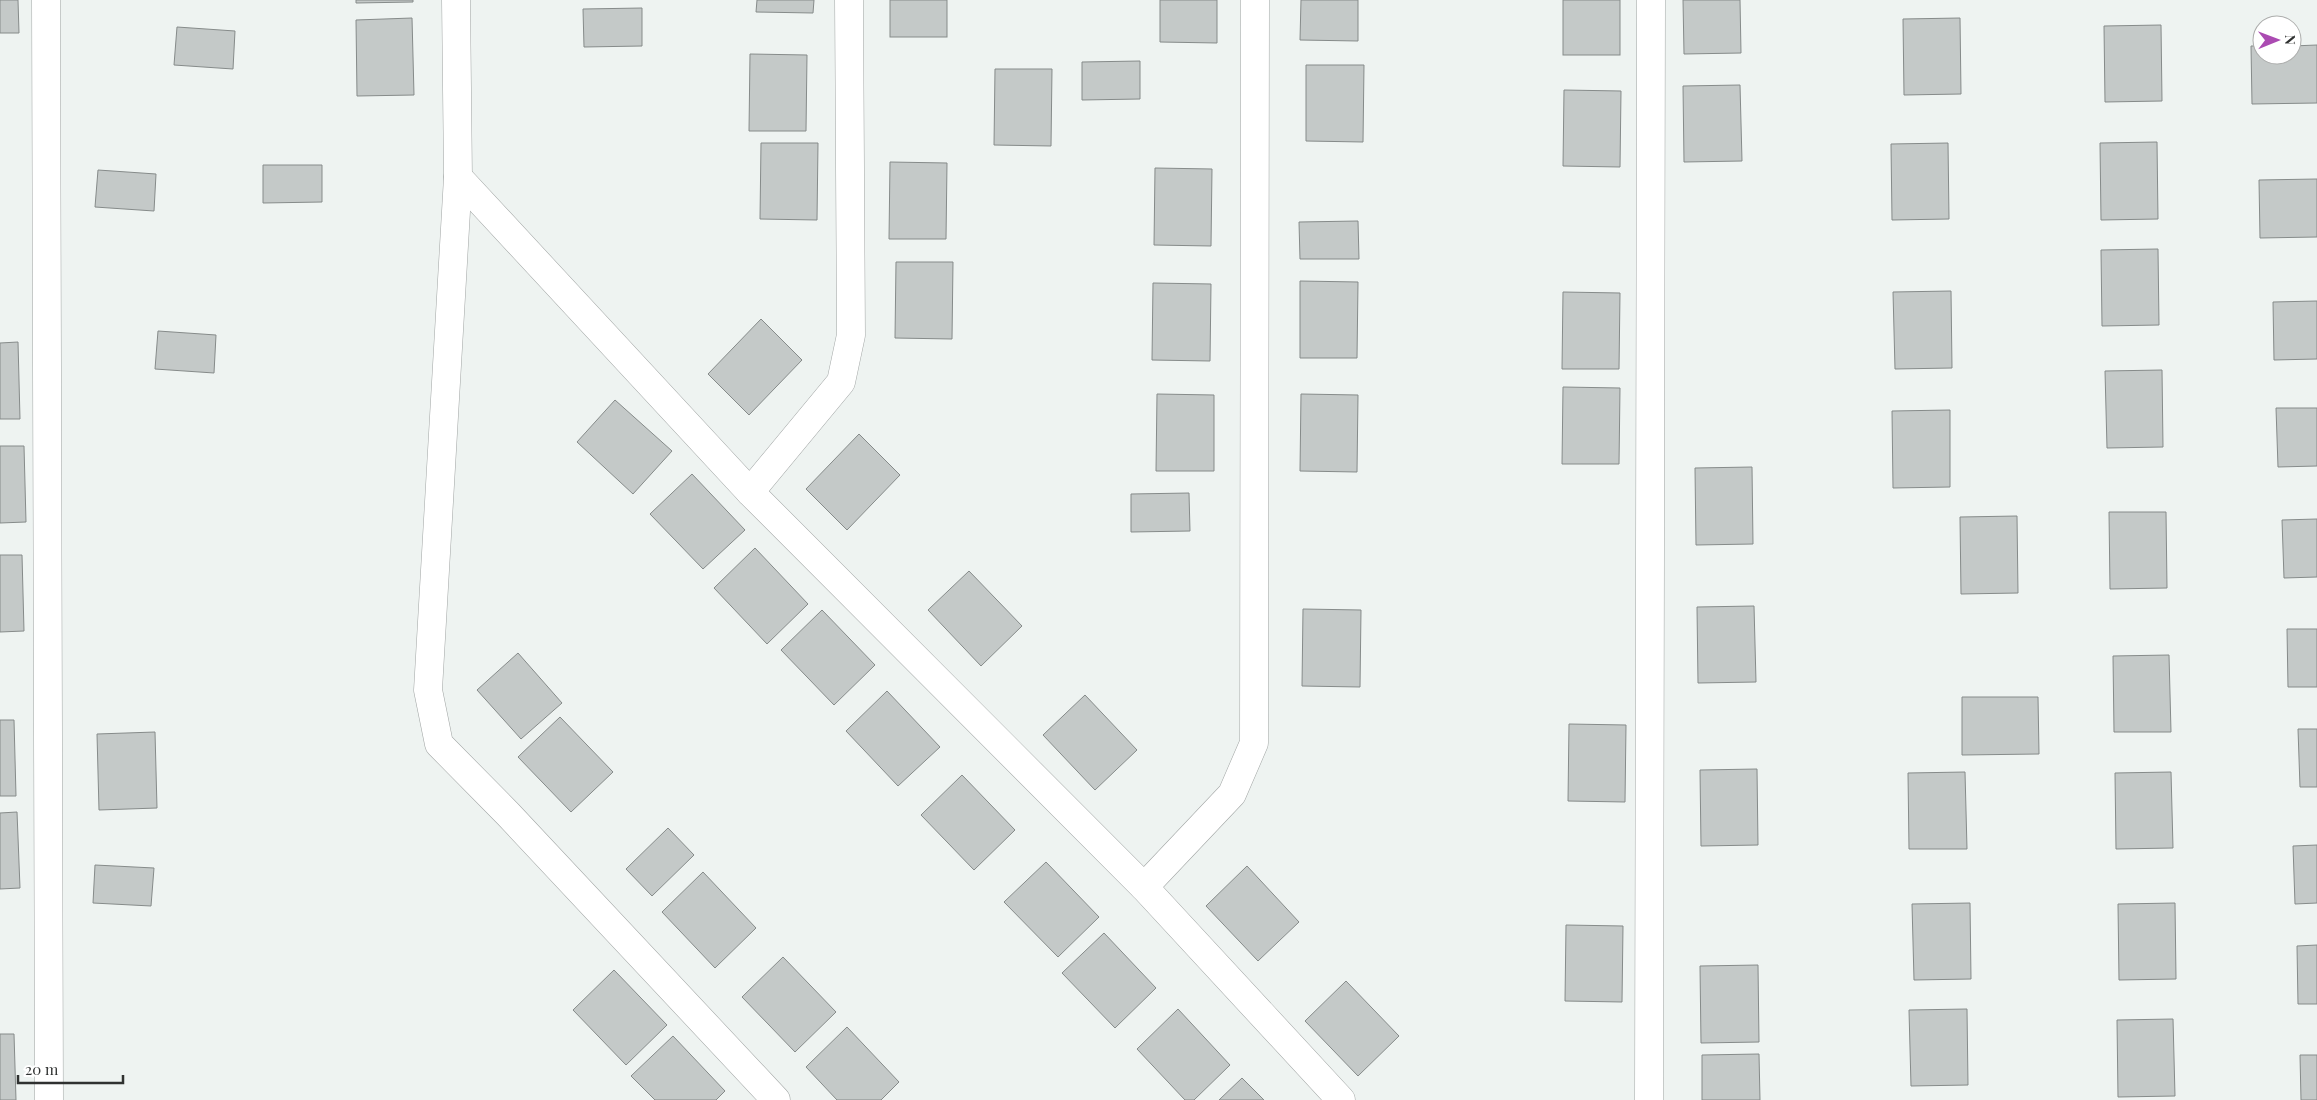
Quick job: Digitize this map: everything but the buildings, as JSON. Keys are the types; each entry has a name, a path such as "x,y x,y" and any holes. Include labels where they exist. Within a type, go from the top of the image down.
{"street":[{"path":"46,0 49,1100"},
{"path":"456,0 458,177 428,690 439,744 508,814 776,1100"},
{"path":"750,492 841,382 851,335 849,0"},
{"path":"1144,887 1232,794 1254,743 1254,0"},
{"path":"1648,1100 1651,0"},
{"path":"458,177 750,492 1144,887 1341,1100"}]}
